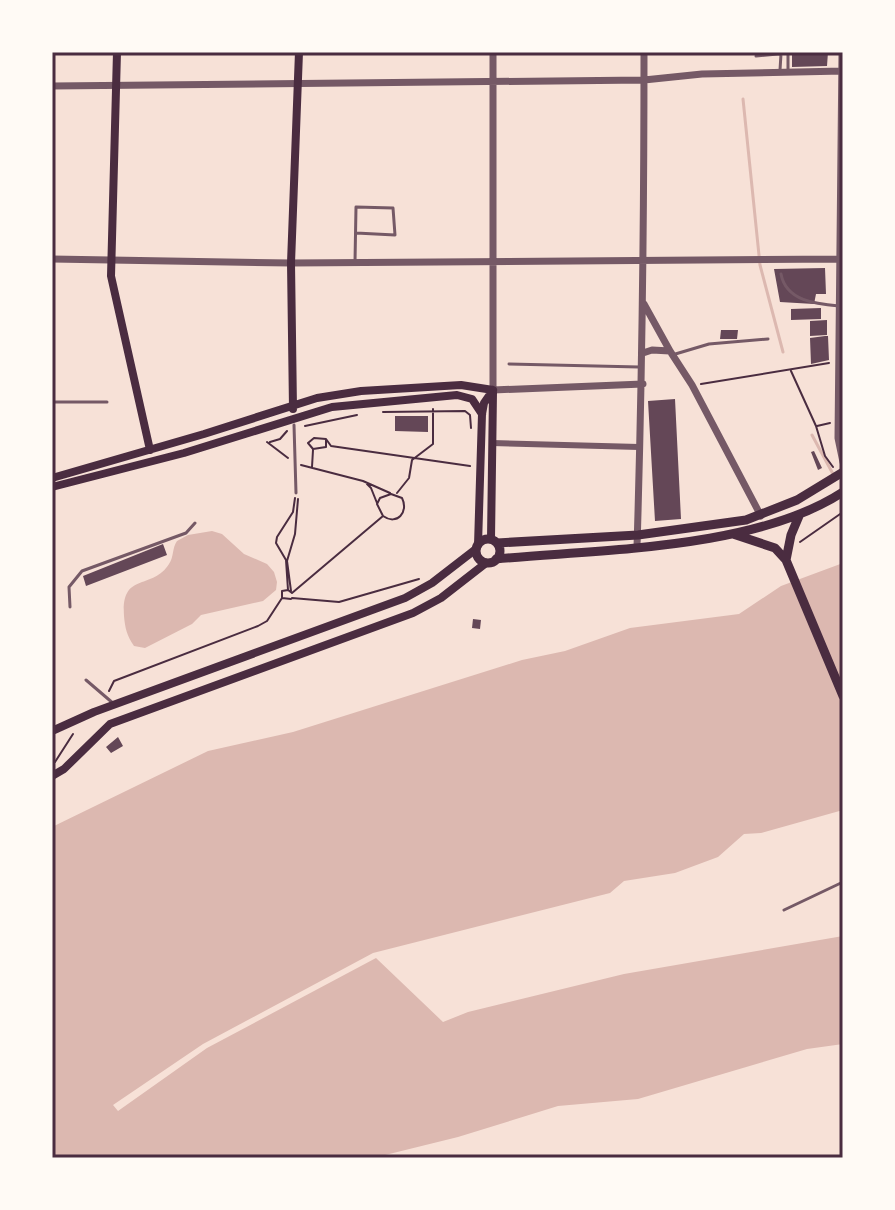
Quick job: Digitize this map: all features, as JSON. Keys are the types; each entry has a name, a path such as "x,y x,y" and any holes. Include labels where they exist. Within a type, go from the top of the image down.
{"main road":[{"path":"117,52 111,276 150,450"},
{"path":"294,424 291,263 299,52"},
{"path":"52,478 317,398 361,391 461,385 493,390"},
{"path":"493,390 484,403 482,414 477,547 477,556 491,561 637,547 731,534 799,516 840,494"},
{"path":"52,776 64,769 106,726 413,613 441,598 491,561 500,549 494,541 493,390"},
{"path":"52,487 294,424 332,407 457,395 472,399 482,414"},
{"path":"52,731 420,591 477,547 494,541 638,535 732,523 761,516 797,500 837,476"},
{"path":"786,560 799,516"},
{"path":"731,534 775,548 786,560 843,696"},
{"path":"179,682 184,698"}],"street":[{"path":"493,52 493,390 643,384"},
{"path":"637,547 643,384 644,52"},
{"path":"842,52 838,446 843,462"},
{"path":"52,86 644,80 702,74 843,71"},
{"path":"52,259 291,263 841,259"},
{"path":"644,304 692,385 761,516"},
{"path":"643,353 652,350 671,353"},
{"path":"492,443 639,447"}],"lane":[{"path":"756,56 781,54 784,73"},
{"path":"355,262 356,207 393,208 395,235 356,233"},
{"path":"781,274 785,284 802,300 839,306"},
{"path":"671,353 709,344 768,339"},
{"path":"509,364 643,367"},
{"path":"52,402 107,402"},
{"path":"294,424 297,493"},
{"path":"70,607 69,587 82,571 186,533 195,523"},
{"path":"86,680 115,705"},
{"path":"784,910 843,882"}],"path":[{"path":"692,385 839,361"},
{"path":"791,369 816,426 825,456 837,476"},
{"path":"397,494 409,478 412,460 433,444 433,410"},
{"path":"375,413 465,411 470,415 471,430"},
{"path":"363,414 294,424 280,439 267,442 296,464 363,481 391,494"},
{"path":"816,426 838,421"},
{"path":"326,439 331,446"},
{"path":"312,469 313,449 309,440 326,439"},
{"path":"326,439 326,447"},
{"path":"313,449 331,446 412,460 479,467"},
{"path":"363,481 371,488 383,516 393,521 404,512 405,505 397,494"},
{"path":"291,593 286,560 277,546 277,537 293,512 297,493"},
{"path":"291,593 287,561 295,534 297,493"},
{"path":"377,504 380,498 397,494"},
{"path":"797,546 804,537 843,512"},
{"path":"106,696 114,681 267,621 282,598 383,516"},
{"path":"282,598 282,591 339,602 418,579"},
{"path":"52,766 78,726"}],"shaded area":[{"path":"212,531 222,534 244,554 267,564 274,572 276,590 263,601 201,615 192,624 145,648 134,646 124,620 127,593 132,587 162,572 171,561 177,541 188,535"},
{"path":"843,563 843,810 761,833 744,834 718,857 675,873 624,881 610,893 373,953 203,1044 113,1105 118,1111 207,1048 376,958 443,1022 468,1012 624,974 843,936 843,1044 807,1049 638,1099 558,1106 458,1137 373,1158 52,1158 52,827 208,751 293,732 522,660 565,651 630,628 739,614 781,586"}],"building":[{"path":"792,52 828,52 827,66 792,67"},
{"path":"825,268 826,294 816,294 814,304 780,302 774,269"},
{"path":"821,308 821,319 791,320 791,309"},
{"path":"827,320 827,335 810,336 810,321"},
{"path":"721,330 738,330 737,339 720,339"},
{"path":"828,336 829,360 811,364 810,338"},
{"path":"675,399 681,519 655,521 648,401"},
{"path":"395,416 428,416 428,432 395,431"},
{"path":"814,451 822,468 818,470 811,452"},
{"path":"163,544 167,555 86,586 83,576"},
{"path":"473,619 481,620 480,629 472,628"},
{"path":"118,737 123,746 111,753 106,747"}],"waterway":[{"path":"743,99 760,265 783,352"},
{"path":"812,435 833,474"}]}
